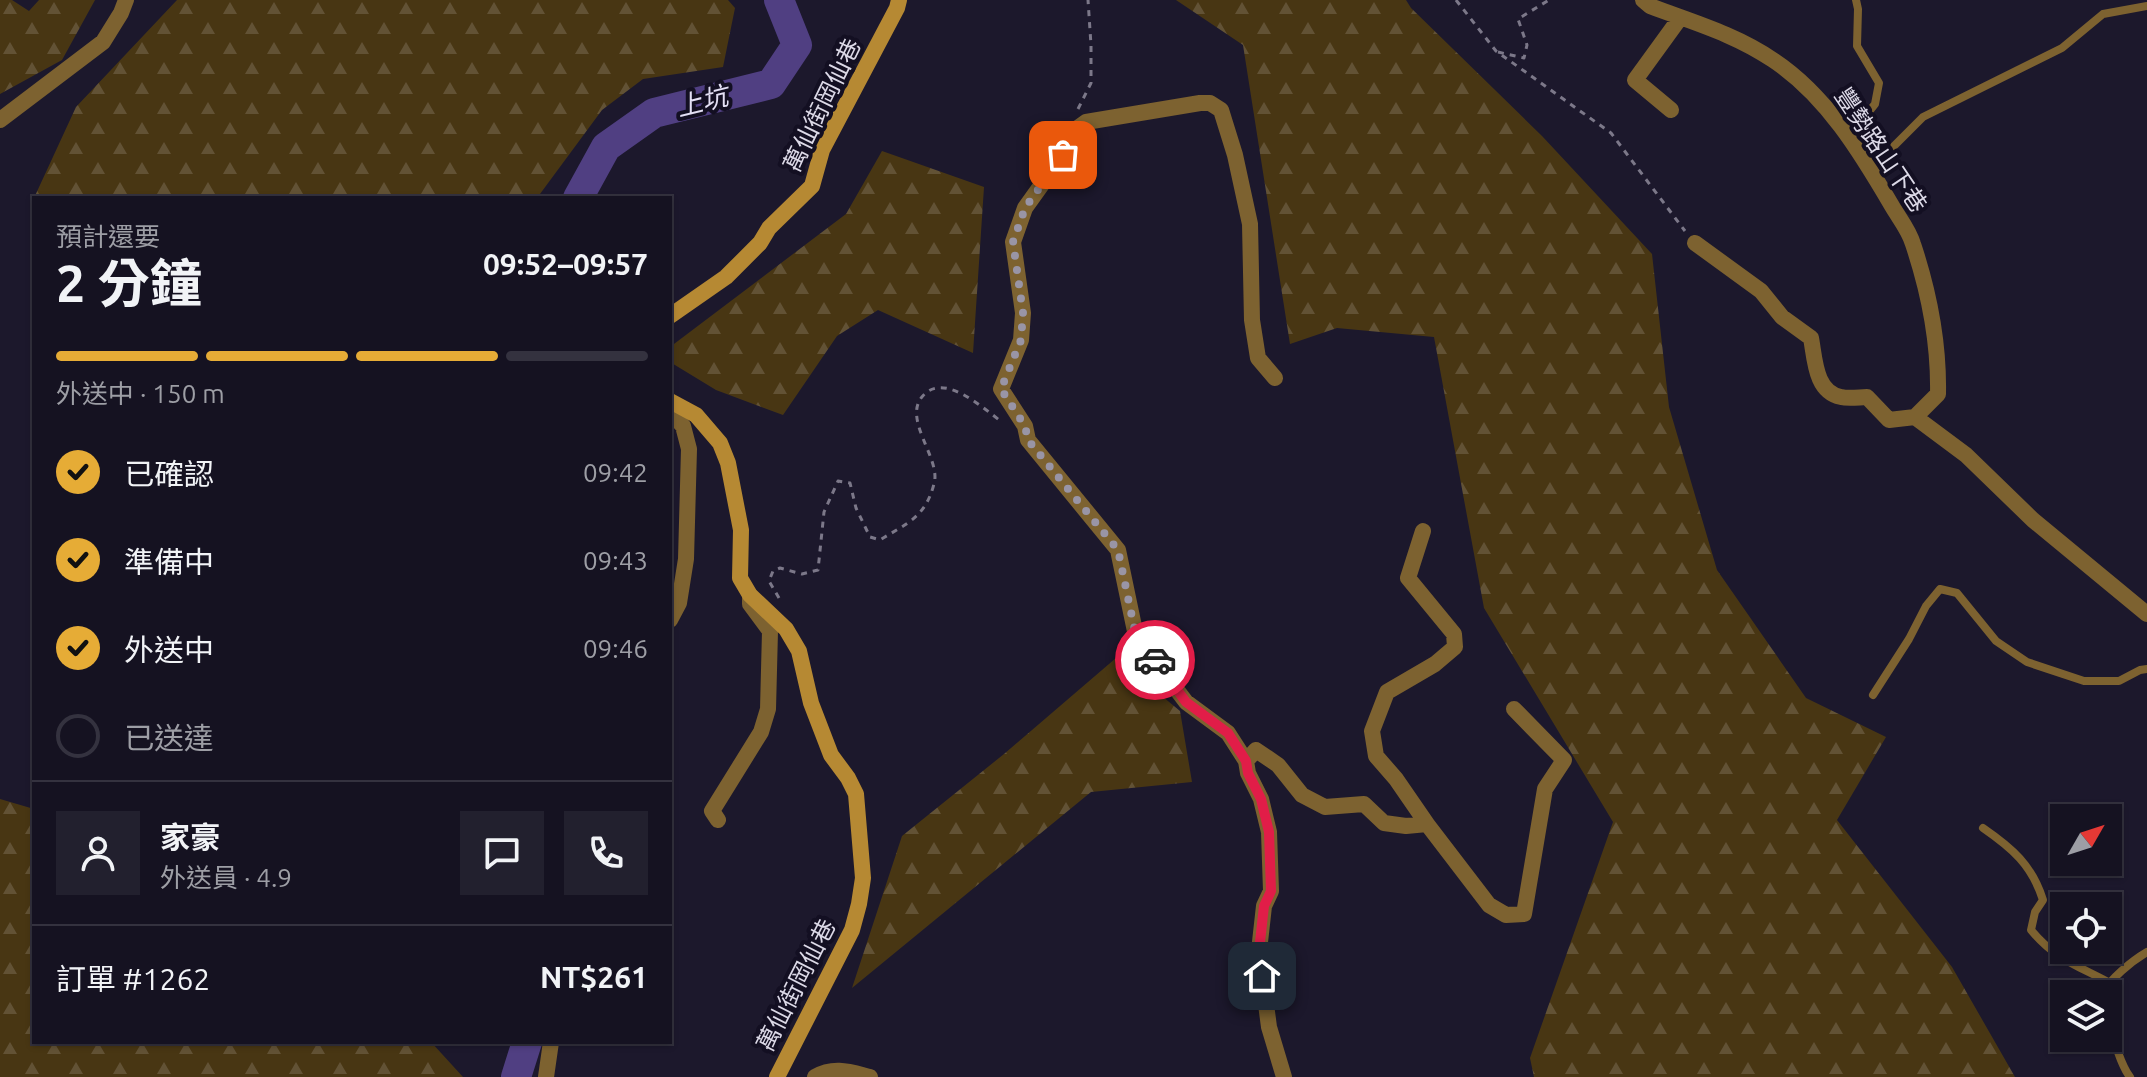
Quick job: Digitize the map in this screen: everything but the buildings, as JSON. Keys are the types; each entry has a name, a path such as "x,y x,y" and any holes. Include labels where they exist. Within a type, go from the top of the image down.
{"street":[{"path":"0,120 103,42 126,0"},
{"name":"萬仙街岡仙巷","path":"672,315 726,277 760,243 769,228 812,186 822,150 899,0"},
{"name":"豐勢路山下巷","path":"1643,0 1650,6 1732,36 1775,61 1818,98 1871,169 1912,240 1931,312 1939,367 1938,394 1915,417"},
{"path":"1671,110 1635,80 1680,18"},
{"path":"1275,378 1258,358 1252,320 1250,224 1235,155 1221,110 1210,103 1200,103 1086,122 1072,132 1063,155 1025,208 1013,242 1023,313 1021,340 1001,389 1025,426 1028,440 1118,550 1136,636 1186,702 1228,733 1246,761 1248,773 1261,799 1269,832 1271,891 1264,906 1259,951 1269,1027 1284,1077"},
{"path":"1695,243 1761,291 1782,317 1811,338 1821,382 1829,391 1841,397 1867,397 1889,420 1915,417 1966,455 2033,520 2147,614"},
{"path":"672,402 696,415 720,443 728,463 741,530 740,578 750,595 750,604 770,631 768,709 761,732 712,811 718,820"},
{"path":"672,414 683,426 689,449 686,559 679,603 672,616"},
{"path":"1423,531 1408,578 1454,634 1455,647 1435,664 1387,692 1372,731 1376,756 1489,905 1506,915 1524,914 1545,789 1564,760 1514,709"},
{"name":"萬仙街岡仙巷","path":"750,595 786,629 799,651 811,703 831,755 856,794 863,878 852,930 777,1077"},
{"path":"1246,761 1256,750 1278,765 1302,795 1325,807 1364,804 1384,823 1406,826 1427,824"},
{"path":"546,1077 551,1044"},
{"path":"815,1077 826,1071 844,1071 870,1077"}],"lane":[{"path":"1848,138 1875,104 1879,83 1857,46 1856,0"},
{"path":"1871,169 1923,117 2062,48 2103,14 2147,6"},
{"path":"1873,695 1926,606 1940,589 1957,593 1996,641 2027,662 2084,681 2119,681 2147,669"},
{"path":"1983,828 2009,846 2037,881 2043,900 2035,912 2031,930 2044,946 2062,960 2104,980"},
{"path":"2113,980 2147,952"},
{"path":"2117,1052 2122,1067 2130,1077"}],"path":[{"path":"1072,132 1074,116 1091,83 1088,0"},
{"path":"1456,0 1496,51 1611,133 1695,243"},
{"path":"1496,51 1524,58 1527,45 1518,19 1549,0"},
{"path":"786,629 791,620 769,581 773,571 780,568 802,574 818,570 824,512 838,481 850,483 856,508 870,537 880,540 920,515 935,482 930,455 919,431 917,412 920,398 931,389 953,388 1003,423"}],"green space":[{"path":"0,0 12,0 29,11 39,0 95,0 62,60 0,94"},
{"path":"177,0 728,0 735,8 723,67 643,79 602,110 538,196 35,196 76,107"},
{"path":"1176,0 1406,0 1542,136 1652,254 1669,407 1717,570 1806,698 1886,737 1837,820 1952,967 2015,1077 1534,1077 1530,1058 1613,822 1484,608 1434,337 1337,328 1290,344 1243,45"},
{"path":"882,151 984,187 973,353 878,310 837,336 783,415 716,390 672,363 672,345 846,214"},
{"path":"1116,658 1180,711 1192,782 1091,792 852,988 902,836"},
{"path":"0,799 32,808 32,1044 433,1044 463,1077 0,1077"}],"waterway":[{"name":"上坑","path":"579,196 606,147 654,113 771,84 797,45 779,0"},
{"name":"上坑","path":"516,1077 526,1044"}],"way so far":[{"path":"1063,155 1025,208 1013,242 1023,313 1021,340 1001,389 1025,426 1028,440 1118,550 1136,636 1155,660"}],"route":[{"path":"1155,660 1186,702 1228,733 1246,761 1248,773 1261,799 1269,832 1271,891 1264,906 1259,951 1262,976"}]}
